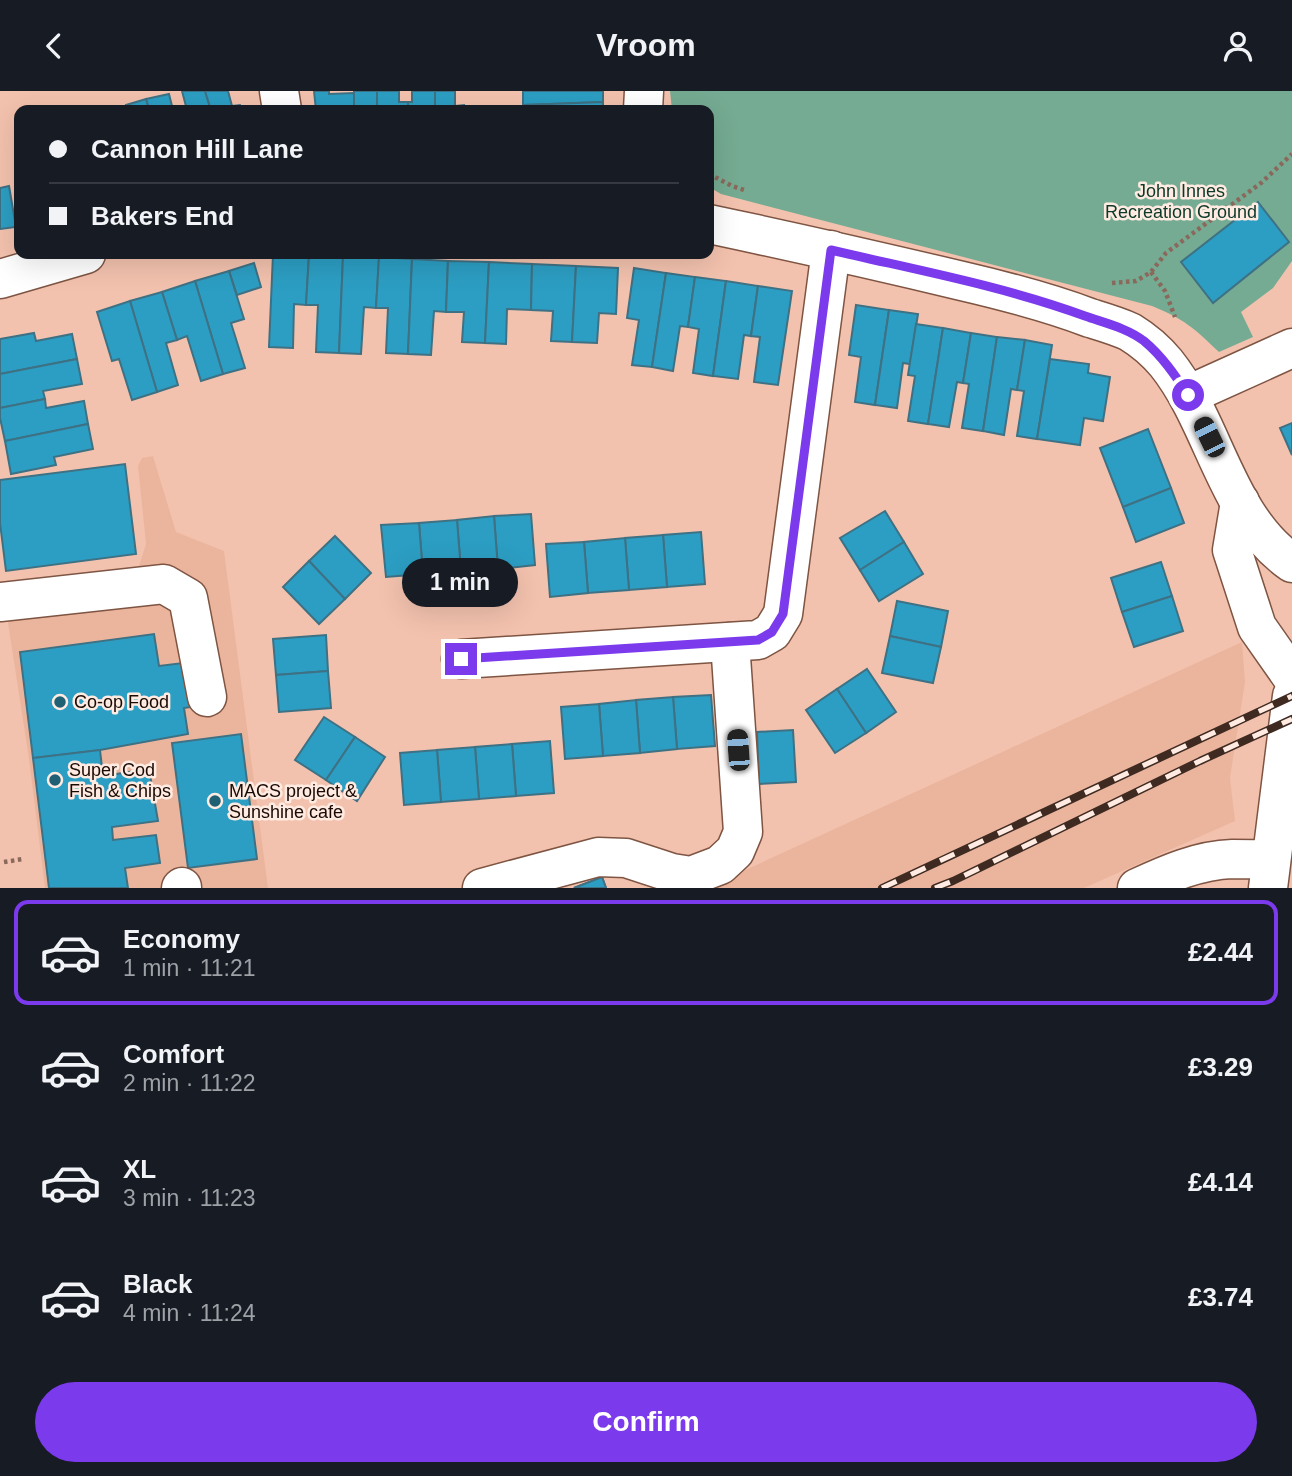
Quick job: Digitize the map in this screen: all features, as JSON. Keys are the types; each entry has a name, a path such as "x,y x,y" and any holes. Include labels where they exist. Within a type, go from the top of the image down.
{"street":[{"path":"714,225 831,250 1055,305 1127,331 1142,340 1166,363 1188,395 1240,502 1260,533 1292,563"},
{"path":"461,659 758,640 772,632 783,614 831,250"},
{"path":"0,279 69,259"},
{"path":"1188,395 1292,348"},
{"path":"1240,502 1232,550 1256,627 1292,677"},
{"path":"0,603 164,584 188,598 207,697"},
{"path":"482,888 598,857 626,858 672,873 691,876 720,865 735,851 743,832 730,642"},
{"path":"1137,888 1162,876 1205,863 1231,859 1269,874 1292,697"}],"path":[{"path":"1151,272 1166,253 1261,183 1292,154"},
{"path":"4,862 23,859"}],"shaded area":[{"path":"153,456 176,532 224,551 268,888 45,888 29,759 2,584 138,569 146,544 138,466 142,458"},
{"path":"1242,642 1245,682 1230,778 1235,821 1084,888 706,888"}],"green space":[{"name":"John Innes Recreation Ground","path":"670,91 1292,91 1292,261 1273,288 1241,312 1253,337 1219,352 1188,325 1152,306 721,194 714,190 714,105 671,105"}],"building":[{"path":"182,91 205,91 209,105 186,105"},
{"path":"205,91 228,91 232,105 209,105"},
{"path":"314,91 329,91 329,94 354,93 354,105 315,105"},
{"path":"354,91 377,91 377,105 354,105"},
{"path":"377,91 399,91 399,102 408,102 408,105 377,105"},
{"path":"412,91 435,91 435,105 408,105 408,102 412,102"},
{"path":"435,91 455,91 455,105 435,105"},
{"path":"523,91 603,91 603,102 523,105"},
{"path":"169,94 172,105 148,105 146,99"},
{"path":"146,99 148,105 126,105"},
{"path":"603,102 603,105 523,105"},
{"path":"9,186 14,227 0,229 0,188"},
{"path":"1258,202 1289,242 1213,303 1181,262"},
{"path":"273,259 309,259 306,305 294,304 293,348 269,347"},
{"path":"309,259 343,259 339,353 316,352 318,305 306,305"},
{"path":"343,259 379,259 376,308 364,307 361,354 339,353"},
{"path":"379,259 412,259 408,354 386,353 388,308 376,308"},
{"path":"412,259 448,261 446,312 434,311 431,355 408,354"},
{"path":"448,261 489,262 485,343 462,342 464,312 446,312"},
{"path":"489,262 532,264 531,310 507,309 506,344 485,343"},
{"path":"254,263 261,287 237,295 229,271"},
{"path":"532,264 576,266 572,342 551,341 553,311 531,310"},
{"path":"576,266 618,268 616,314 599,313 597,343 572,342"},
{"path":"634,268 666,273 652,367 632,365 639,320 627,318"},
{"path":"229,271 244,319 231,323 245,368 223,374 195,281"},
{"path":"666,273 695,277 688,327 680,326 673,371 652,367"},
{"path":"695,277 726,281 713,376 693,373 699,329 688,327"},
{"path":"195,281 223,374 201,381 187,336 177,340 162,292"},
{"path":"726,281 758,286 751,336 744,335 738,379 713,376"},
{"path":"758,286 792,291 778,385 754,382 760,337 751,336"},
{"path":"162,292 177,340 166,343 178,385 157,392 130,301"},
{"path":"130,301 157,392 132,400 119,359 112,361 97,312"},
{"path":"856,305 889,310 875,405 855,402 861,357 849,355"},
{"path":"889,310 918,314 910,364 903,363 897,408 875,405"},
{"path":"916,324 943,328 928,424 908,421 915,376 908,375"},
{"path":"943,328 971,333 963,383 957,382 949,427 928,424"},
{"path":"34,333 36,341 72,334 77,359 0,374 0,339"},
{"path":"971,333 997,337 983,431 962,428 969,384 963,383"},
{"path":"997,337 1025,340 1017,390 1011,389 1004,435 983,431"},
{"path":"1025,340 1052,345 1037,439 1017,436 1024,391 1017,390"},
{"path":"77,359 82,384 43,391 45,399 0,408 0,374"},
{"path":"1050,359 1089,364 1088,373 1110,377 1103,421 1084,418 1080,445 1037,439"},
{"path":"45,399 46,408 84,401 88,424 5,441 0,408"},
{"path":"1292,423 1292,455 1280,428"},
{"path":"88,424 93,449 54,457 56,465 11,474 5,441"},
{"path":"1148,429 1171,488 1123,507 1100,448"},
{"path":"125,464 136,554 6,571 0,523 0,480"},
{"path":"1171,488 1184,523 1136,542 1123,507"},
{"path":"885,511 904,542 860,570 840,538"},
{"path":"531,514 535,565 498,569 494,516"},
{"path":"494,516 498,569 461,571 457,520"},
{"path":"457,520 461,571 423,574 419,523"},
{"path":"419,523 423,574 386,577 381,525"},
{"path":"701,532 705,584 667,587 663,535"},
{"path":"663,535 667,587 629,590 625,538"},
{"path":"335,536 371,573 345,599 309,561"},
{"path":"625,538 629,590 588,593 584,542"},
{"path":"584,542 588,593 550,597 546,544"},
{"path":"904,542 923,574 879,601 860,570"},
{"path":"309,561 345,599 319,624 283,587"},
{"path":"1161,562 1172,596 1122,612 1111,578"},
{"path":"1172,596 1183,631 1134,647 1122,612"},
{"path":"897,601 948,611 941,647 890,636"},
{"path":"154,634 159,666 191,662 197,706 184,708 188,734 100,750 33,758 20,652"},
{"path":"326,635 328,671 276,675 273,639"},
{"path":"890,636 941,647 933,683 882,673"},
{"path":"867,669 896,712 866,733 837,689"},
{"path":"328,671 331,708 279,712 276,675"},
{"path":"837,689 866,733 835,753 806,710"},
{"path":"711,695 715,746 677,749 673,697"},
{"path":"673,697 677,749 640,753 636,700"},
{"path":"636,700 640,753 603,756 599,704"},
{"path":"599,704 603,756 565,759 561,707"},
{"path":"324,717 355,737 326,780 295,760"},
{"path":"793,730 796,782 759,784 757,732"},
{"name":"MACS project & Sunshine cafe","path":"241,734 257,859 188,868 172,743"},
{"path":"355,737 385,757 357,801 326,780"},
{"path":"550,741 554,793 516,796 512,744"},
{"path":"512,744 516,796 479,799 475,747"},
{"path":"475,747 479,799 441,802 437,750"},
{"path":"100,750 103,776 149,769 158,821 112,827 113,840 156,835 160,863 125,868 128,888 49,888 33,758"},
{"path":"437,750 441,802 404,805 400,753"},
{"path":"602,877 606,888 574,888"},
{"path":"602,877 606,888 574,888"}],"railway":[{"path":"882,888 1292,696"},
{"path":"935,888 1292,719"}],"place":[{"name":"Co-op Food","path":"60,702"},
{"name":"Super Cod Fish & Chips","path":"55,780"},
{"name":"MACS project & Sunshine cafe","path":"215,801"}],"route":[{"path":"461,659 758,640 772,632 783,614 831,250 1055,305 1127,331 1155,351 1188,395"}]}
